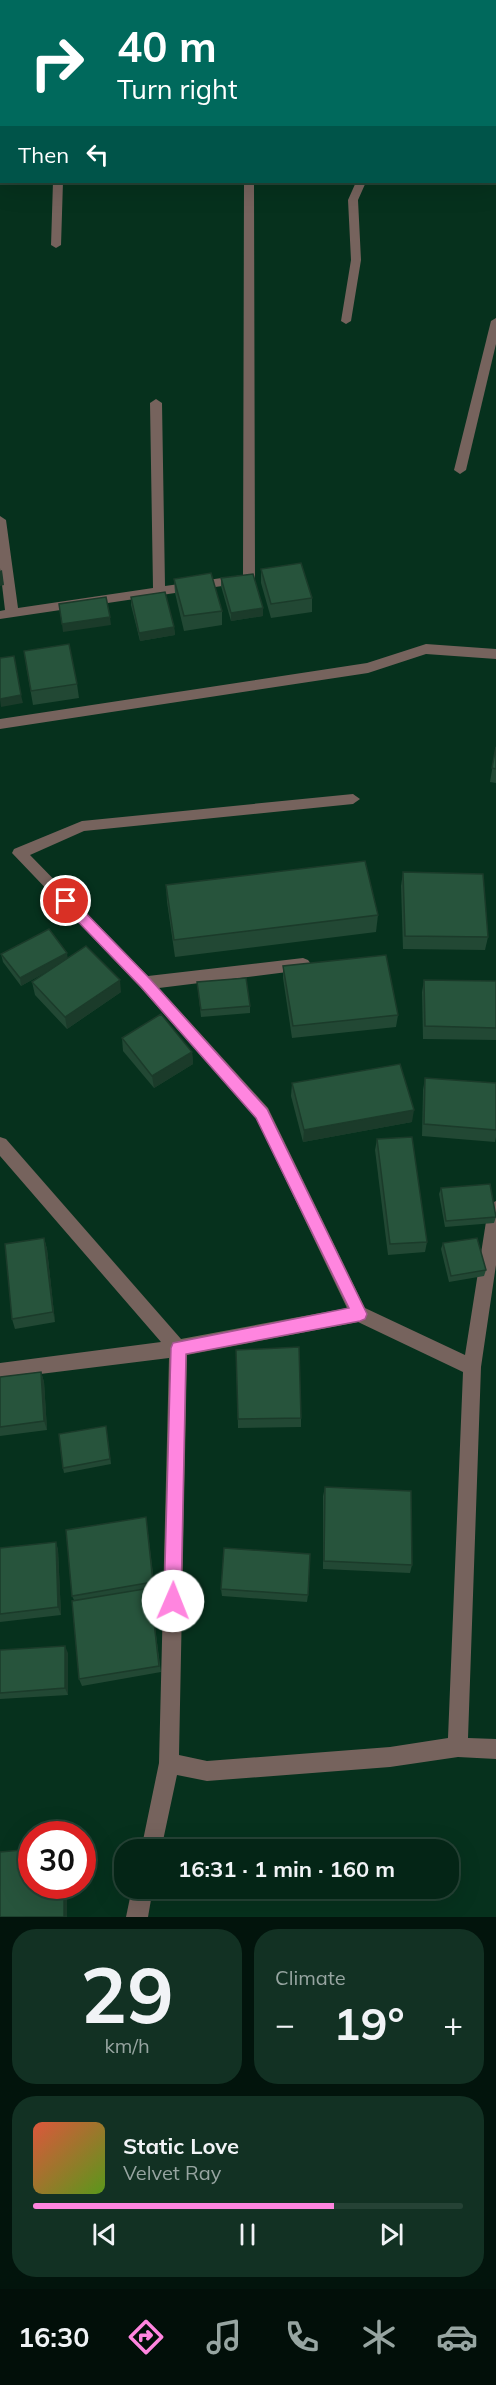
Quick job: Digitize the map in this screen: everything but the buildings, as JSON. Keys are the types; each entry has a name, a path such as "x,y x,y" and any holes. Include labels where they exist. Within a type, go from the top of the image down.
{"street":[{"path":"56,245 58,183"},
{"path":"0,520 6,614 249,578 249,183"},
{"path":"346,321 356,260 353,200 361,183"},
{"path":"460,470 496,321"},
{"path":"156,404 159,591"},
{"path":"0,724 368,669 426,650 496,654"},
{"path":"353,799 82,826 19,853 146,983 262,1113 360,1314"},
{"path":"146,983 313,963"},
{"path":"0,1144 178,1348 169,1762 153,1839"},
{"path":"0,1166 17,1163"},
{"path":"458,1747 472,1368 496,1209"},
{"path":"0,1371 178,1348 360,1314 472,1368"},
{"path":"169,1762 207,1772 390,1757 458,1747 496,1749"},
{"path":"137,1917 141,1899"}],"route":[{"path":"66,901 146,983 262,1113 360,1314 178,1348 173,1601"}]}
